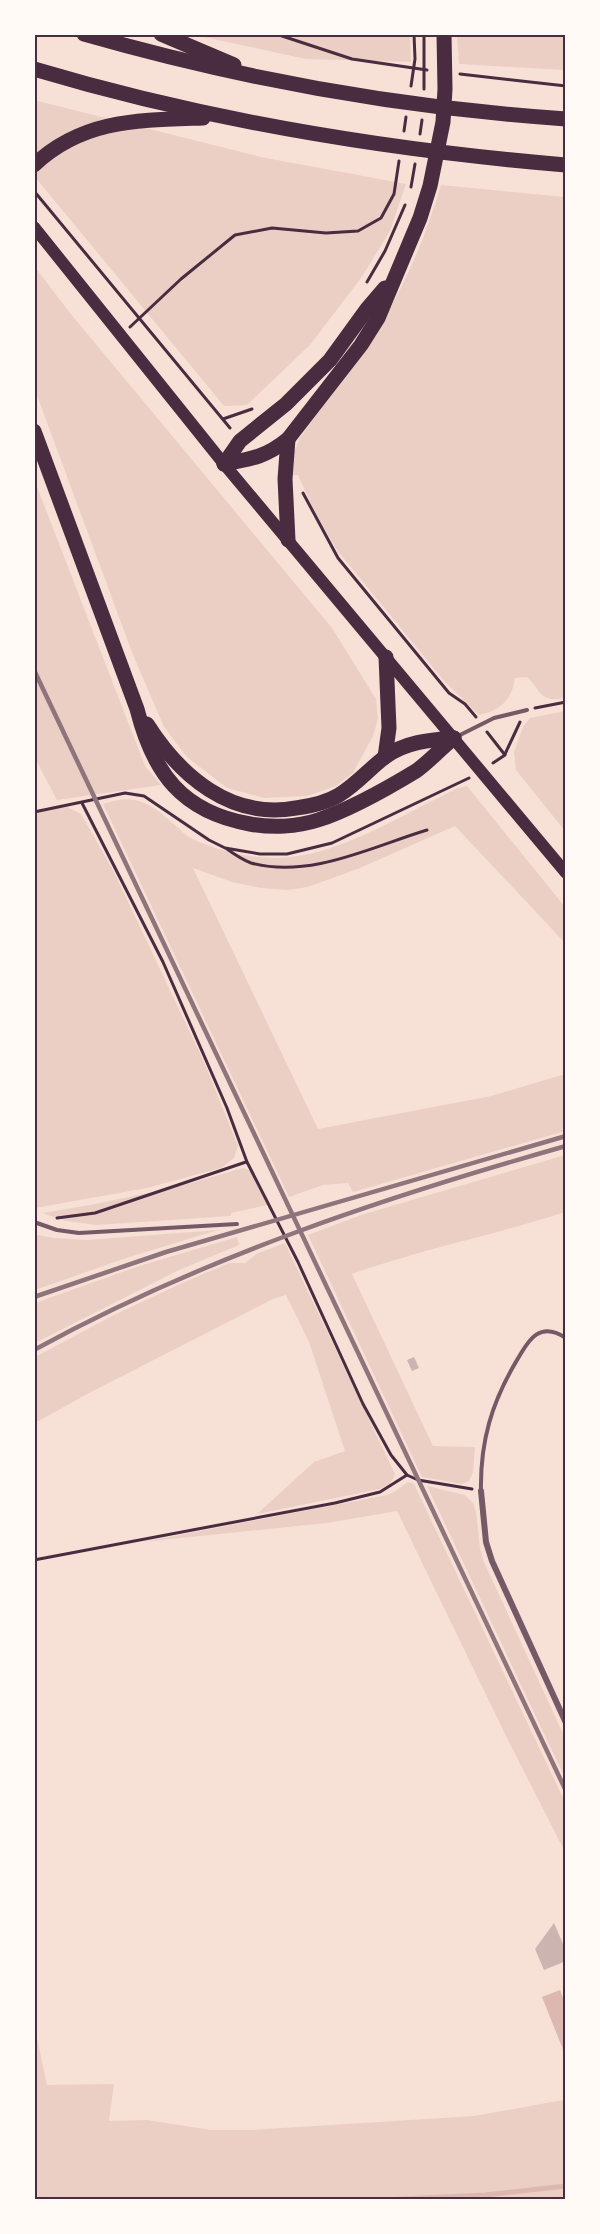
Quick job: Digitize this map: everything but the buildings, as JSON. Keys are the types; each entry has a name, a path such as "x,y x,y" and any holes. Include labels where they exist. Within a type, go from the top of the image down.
{"highway":[{"path":"84,34 162,57 291,84 395,100 566,119"},
{"path":"161,34 233,64 291,84"},
{"path":"224,464 255,459 273,451 288,439 361,345 378,318 420,218 438,155 445,89 444,34"},
{"path":"34,69 145,100 227,118 389,146 566,165"},
{"path":"34,165 64,142 80,134 119,124 170,119 227,118"},
{"path":"224,464 240,441 286,404 330,360 367,309 394,278"},
{"path":"34,431 137,709 144,736 155,760 167,777 183,795 201,809 230,821 260,826 290,826 316,821 345,810 417,770 454,738"},
{"path":"288,439 285,479 288,540"},
{"path":"385,757 389,728 386,657"},
{"path":"137,709 167,753 196,782 236,804 261,810 288,810 314,805 337,796 358,782 385,757 406,745 424,740 454,738"}],"main road":[{"path":"34,227 224,464 566,873"}],"street":[{"path":"481,1491 486,1542 492,1561 566,1723"}],"lane":[{"path":"454,738 494,718 527,710"},
{"path":"34,1222 57,1230 78,1233 237,1224"},
{"path":"481,1491 484,1448 492,1412 504,1382 524,1349 539,1332 548,1329 566,1338"}],"path":[{"path":"276,34 352,59 432,71"},
{"path":"410,93 415,59 414,34"},
{"path":"424,34 426,75 424,95"},
{"path":"454,74 566,86"},
{"path":"403,138 406,115"},
{"path":"419,135 422,115"},
{"path":"411,188 416,157"},
{"path":"120,335 181,279 235,235 272,228 326,232 358,231 381,218 394,194 400,160"},
{"path":"34,191 240,441"},
{"path":"365,285 385,251 408,197"},
{"path":"223,419 253,409"},
{"path":"285,479 295,479 338,558 449,693 465,704 505,755"},
{"path":"481,771 505,755 527,710 566,702"},
{"path":"34,812 82,803 163,962 227,1108 247,1162 298,1262 363,1404 391,1455 407,1475 418,1480 481,1491"},
{"path":"225,848 249,862 280,868 314,865 427,830"},
{"path":"55,1218 95,1213 247,1162"},
{"path":"34,1560 335,1503 380,1492 407,1475"}],"shaded area":[{"path":"195,35 410,35 411,62 306,59"},
{"path":"457,35 565,35 565,70 459,64"},
{"path":"34,100 261,157 406,184 390,231 361,278 310,345 247,405 224,406 35,177"},
{"path":"441,185 565,197 565,698 550,699 542,695 527,677 515,678 511,692 504,703 493,711 479,715 444,681 336,549 298,475 292,475 293,455 300,438 352,369 380,326 401,287 427,227"},
{"path":"35,267 70,313 332,628 376,699 378,719 373,736 353,773 336,786 307,796 264,798 227,788 187,757 164,727 133,655 35,390"},
{"path":"34,479 145,766 161,785 57,800 35,758"},
{"path":"566,711 565,831 516,770 514,752 523,727 530,718"},
{"path":"467,786 565,907 565,943 455,826 360,868 308,887 287,890 261,888 232,882 193,868 318,1129 491,1096 565,1074 565,1131 353,1192 348,1183 323,1185 289,1197 103,804 125,799 142,802 158,811 187,836 198,841 241,855 273,858 320,851 344,843 458,788"},
{"path":"67,807 81,814 113,870 205,1064 238,1146 234,1158 221,1168 147,1188 35,1208 35,811"},
{"path":"565,1155 565,1212 352,1274 433,1446 475,1447 473,1472 469,1481 462,1484 422,1477 308,1235 364,1214"},
{"path":"243,1168 252,1171 268,1205 231,1213 231,1216 96,1225 66,1221 42,1213 177,1187"},
{"path":"218,1230 126,1258 35,1290 35,1237 39,1235 87,1240"},
{"path":"237,1237 239,1245 179,1270 35,1343 35,1303 139,1266"},
{"path":"285,1243 395,1474 393,1480 387,1485 380,1489 257,1514 314,1462 345,1451 309,1342 286,1295 273,1299 35,1423 35,1357 112,1316 182,1283 229,1263 245,1263 258,1253"},
{"path":"408,1482 414,1484 565,1802 565,1852 397,1511 327,1523 143,1542 387,1495"},
{"path":"427,1486 465,1495 473,1503 484,1562 565,1738 565,1778"},
{"path":"560,1990 565,2003 566,2051 564,2052 542,1997"},
{"path":"34,2023 47,2085 114,2084 109,2121 147,2120 211,2130 251,2130 474,2116 563,2100 566,2108 565,2199 35,2199"}],"waterway":[{"path":"382,2200 485,2195 566,2186"}],"railway":[{"path":"34,670 566,1791"},
{"path":"34,1297 166,1252 566,1136"},
{"path":"34,1350 162,1287 294,1233 429,1187 566,1146"}]}
